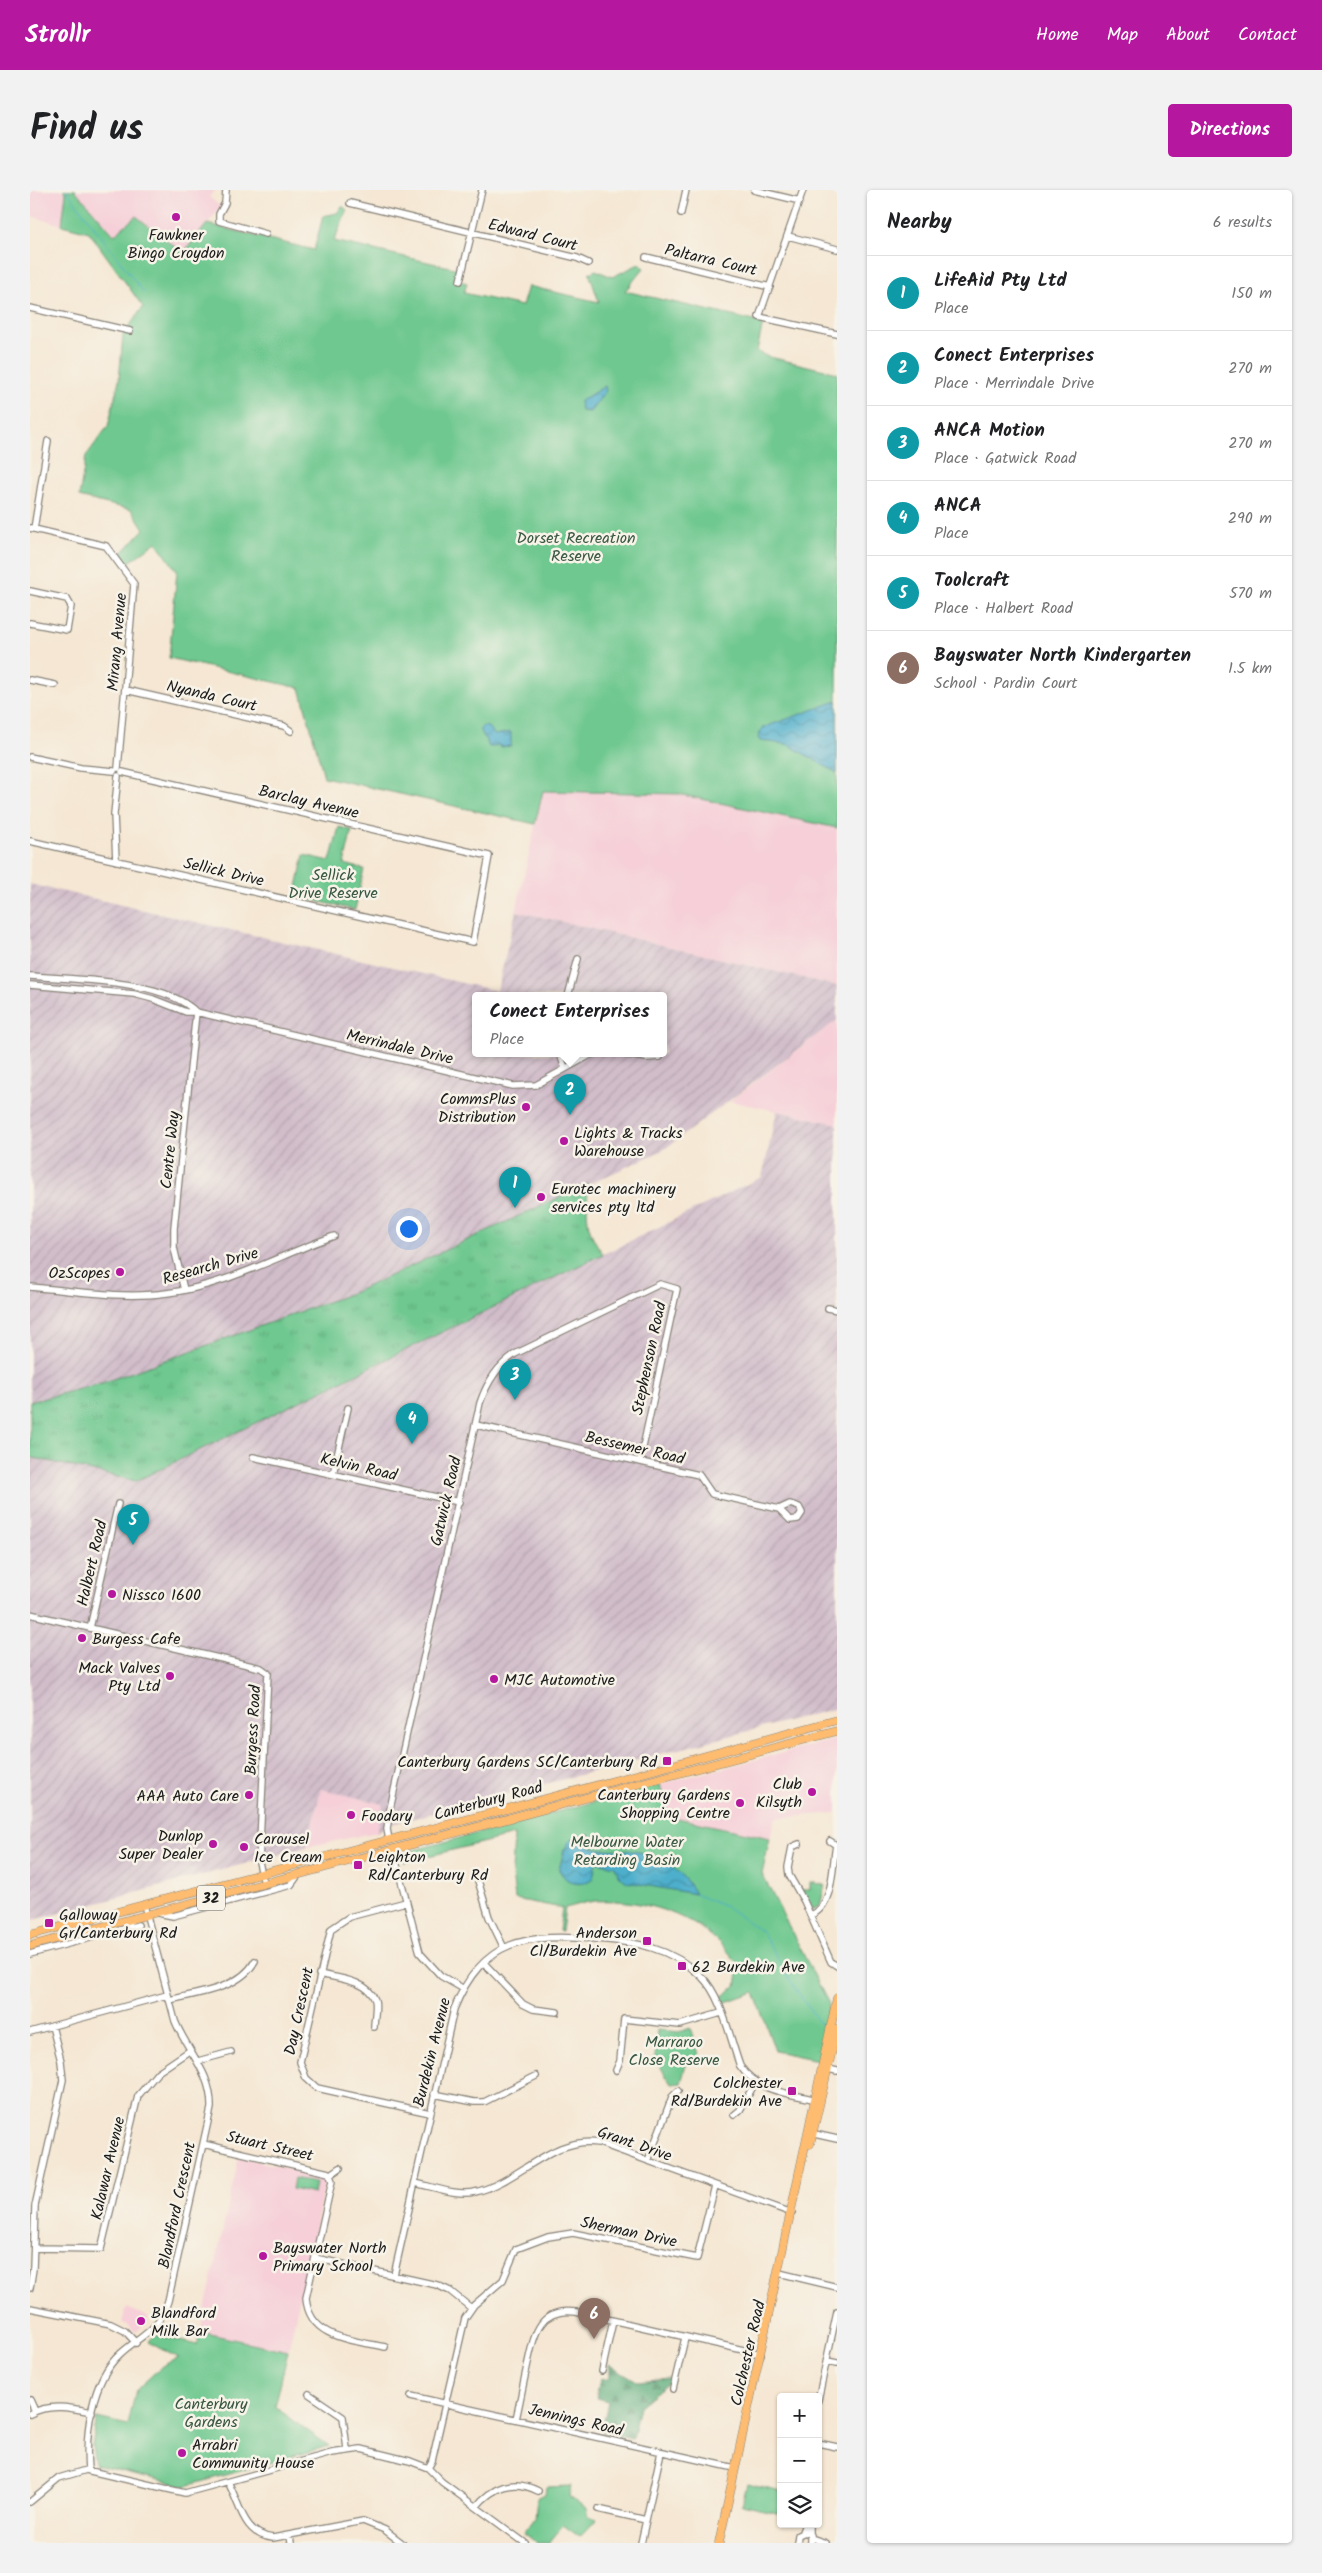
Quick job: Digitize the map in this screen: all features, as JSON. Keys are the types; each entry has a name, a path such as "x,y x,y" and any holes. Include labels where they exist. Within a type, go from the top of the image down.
{"main road":[{"name":"Canterbury Road","path":"30,1934 523,1805 837,1720"},
{"name":"Canterbury Road","path":"30,1946 837,1731"},
{"path":"789,1733 797,1743"},
{"path":"788,1745 789,1733"},
{"path":"523,1805 525,1815"},
{"path":"389,1840 393,1850"},
{"name":"Colchester Road","path":"829,2070 837,1998"},
{"name":"Colchester Road","path":"719,2543 810,2134 818,2100 829,2070 837,2029"}],"street":[{"path":"226,190 225,203 219,214 219,221 266,234"},
{"path":"460,281 482,190"},
{"path":"681,214 686,190"},
{"path":"754,190 800,201"},
{"path":"804,190 759,317 837,334"},
{"name":"Edward Court","path":"350,203 577,258 588,263"},
{"path":"788,236 837,248"},
{"name":"Paltarra Court","path":"646,258 770,287"},
{"path":"30,308 130,331"},
{"path":"32,528 48,441"},
{"name":"Mirang Avenue","path":"32,528 106,546 132,581 135,591 114,814 116,861"},
{"path":"30,591 67,599 71,606 67,630 30,623"},
{"path":"30,680 56,685"},
{"name":"Nyanda Court","path":"126,690 284,726 291,731"},
{"name":"Barclay Avenue","path":"30,756 81,768 118,772 489,856"},
{"name":"Sellick Drive","path":"30,841 473,942 489,856"},
{"path":"569,992 578,959"},
{"name":"Merrindale Drive","path":"30,976 146,988 189,1004 196,1012"},
{"path":"65,988 66,979"},
{"name":"Merrindale Drive","path":"30,985 139,995 186,1012 196,1012 513,1086 536,1085 586,1057"},
{"name":"Centre Way","path":"184,1290 174,1248 174,1228 196,1012"},
{"path":"561,1057 566,1068"},
{"path":"640,1057 660,1057"},
{"name":"Research Drive","path":"30,1287 122,1296 169,1293 242,1273 334,1236"},
{"name":"Gatwick Road","path":"389,1840 388,1821 483,1394 492,1377 506,1360 516,1354 644,1290 660,1284 677,1290"},
{"name":"Stephenson Road","path":"640,1461 677,1290"},
{"path":"828,1308 837,1310"},
{"path":"334,1474 348,1408"},
{"name":"Bessemer Road","path":"476,1425 699,1475 712,1494 779,1509"},
{"name":"Kelvin Road","path":"253,1457 458,1502"},
{"name":"Halbert Road","path":"90,1628 118,1504"},
{"name":"Burgess Road","path":"30,1614 261,1668 268,1673 259,1862 264,1884"},
{"path":"704,1757 706,1767"},
{"path":"811,1915 821,1909 825,1903 834,1842"},
{"path":"799,1844 792,1847 788,1872 811,1915 831,1962 837,1966"},
{"path":"393,1850 420,1953 441,1976 462,1988"},
{"name":"Canterbury Road","path":"156,1912 173,1916 291,1885 299,1874"},
{"path":"476,1874 489,1917 504,1948"},
{"name":"Day Crescent","path":"406,1902 349,1917 334,1925 329,1935 319,1974 300,2062 303,2073 309,2083 317,2088 430,2113"},
{"name":"Blandford Crescent","path":"88,2470 87,2439 92,2412 106,2371 119,2355 154,2327 168,2301 211,2102 209,2086 198,2061 180,2034 168,1998 143,1905"},
{"path":"124,1929 133,1918"},
{"path":"30,1954 138,1925"},
{"name":"Burdekin Avenue","path":"394,2275 454,2009 462,1988 484,1963 504,1948 528,1939 547,1937 648,1945 692,1968 703,1978 715,1995 740,2066 755,2083"},
{"path":"30,2032 233,1982 250,1970 255,1961"},
{"path":"484,1963 522,2004 533,2009 557,2012"},
{"path":"319,1974 367,1988 375,2001 374,2027"},
{"path":"616,2070 620,2061 624,2019 680,2025 721,2012"},
{"path":"30,2288 34,2248 35,2206 63,2080 61,2061 52,2026"},
{"name":"Kalawar Avenue","path":"34,2248 98,2250 102,2247 138,2096 158,2072 190,2050"},
{"path":"198,2061 231,2052"},
{"path":"434,2094 474,2102 484,2102 536,2076"},
{"path":"734,2115 740,2110 755,2083 768,2089 818,2100"},
{"path":"648,2161 672,2097 678,2091"},
{"path":"810,2134 837,2139"},
{"name":"Grant Drive","path":"415,2183 455,2192 482,2190 571,2144 588,2141 792,2213"},
{"name":"Stuart Street","path":"203,2144 325,2171 330,2175 332,2180 306,2298 309,2312 314,2322 330,2334 385,2347"},
{"name":"Stuart Street","path":"330,2175 340,2168"},
{"name":"Sherman Drive","path":"428,2468 432,2461 463,2322 471,2308 503,2280 516,2249 554,2236 581,2235 697,2258 715,2186"},
{"path":"315,2258 437,2285 450,2291 471,2308"},
{"path":"779,2273 837,2287"},
{"path":"30,2308 111,2324 125,2331 136,2343"},
{"path":"516,2420 534,2337 542,2322 555,2314 569,2312 761,2354"},
{"path":"820,2393 837,2312"},
{"path":"602,2371 613,2321"},
{"path":"673,2389 685,2338"},
{"path":"827,2361 837,2364"},
{"path":"309,2394 342,2417 347,2450"},
{"name":"Jennings Road","path":"411,2396 735,2468"},
{"path":"30,2400 32,2413 66,2407 92,2412"},
{"path":"822,2444 837,2447"},
{"path":"30,2502 59,2478 88,2470 180,2492 189,2492 347,2450 371,2451 410,2461 428,2468 442,2482 525,2543"},
{"path":"641,2543 661,2452"},
{"path":"228,2482 252,2531 262,2537 290,2535 363,2521 385,2530 402,2543"},
{"path":"476,2507 489,2493 509,2485 520,2484 538,2491"},
{"path":"598,2509 646,2520"},
{"path":"797,2543 797,2537 804,2528"},
{"path":"802,2532 810,2538 826,2543"},
{"path":"290,2535 291,2543"}],"shaded area":[{"path":"30,190 63,190 66,193 62,225 30,216"},
{"path":"75,190 215,190 209,197 221,207 183,254 136,216 115,235"},
{"path":"543,791 678,794 837,828 837,986 516,911"},
{"path":"30,884 497,991 516,911 837,986 837,1020 663,1150 355,1292 102,1383 30,1402"},
{"path":"837,1020 837,1124 730,1101 742,1092"},
{"path":"777,1111 837,1124 837,1708 387,1825 377,1832 383,1804 321,1789 307,1847 30,1921 30,1457 136,1481 762,1177"},
{"path":"837,1739 837,1813 775,1818 770,1838 668,1816 660,1784"},
{"path":"321,1789 384,1804 377,1832 307,1847"},
{"name":"Bayswater North Primary School","path":"239,2157 325,2177 326,2179 288,2351 200,2332"},
{"path":"127,2308 149,2317 137,2332 122,2322"}],"green space":[{"name":"Dorset Recreation Reserve","path":"63,190 75,190 114,235 136,216 183,253 207,224 314,250 323,216 337,213 342,206 347,210 334,241 459,269 456,280 467,283 464,293 522,306 528,286 599,302 589,273 596,270 612,277 639,264 644,268 625,291 763,323 757,351 766,356 837,373 837,828 678,794 543,791 535,824 324,777 300,688 169,658 177,571 156,542 127,564 121,554 144,529 132,510 79,497 86,456 108,426 119,380 123,335 143,307 89,232 62,225 66,193"},
{"name":"Sellick Drive Reserve","path":"339,827 352,830 344,864 364,869 355,910 295,896 304,855 330,861"},
{"path":"588,1184 588,1221 592,1236 603,1254 136,1481 30,1457 30,1402 102,1383 355,1292"},
{"name":"Melbourne Water Retarding Basin","path":"660,1784 668,1816 770,1838 762,1874 829,2004 818,2060 775,2051 754,1992 723,2003 721,1997 736,1986 739,1966 711,1936 694,1924 676,1915 636,1903 595,1901 565,1908 562,1931 559,1931 562,1908 515,1899 512,1872 514,1835 404,1862 403,1856 407,1852"},
{"path":"810,1882 825,1885 820,1906 812,1910 801,1890 810,1890"},
{"name":"Marraroo Close Reserve","path":"690,2028 701,2060 686,2065 681,2083 671,2084 655,2058 657,2030 680,2032"},
{"path":"294,2178 316,2183 314,2194 292,2189"},
{"name":"Canterbury Gardens","path":"200,2332 288,2351 275,2407 329,2446 186,2486 95,2465 92,2446 97,2418 128,2425 136,2390 162,2366 178,2358 148,2342 155,2335 197,2345"},
{"path":"609,2364 637,2381 670,2378 669,2382 639,2406 632,2439 602,2432 608,2401 596,2398 600,2379 606,2380 610,2376"},
{"path":"747,2483 777,2490 777,2513 742,2505"},
{"path":"571,2486 569,2497 587,2508 589,2516 597,2519 580,2537 563,2525 549,2543 537,2543 524,2533 535,2518 537,2498 545,2494 546,2487"}],"water":[{"path":"605,386 606,391 590,412 581,411 580,401"},
{"path":"837,701 837,773 787,744 760,741 758,738 762,728"},
{"path":"483,726 488,727 495,735 511,732 511,746 499,747 498,744 494,747 489,747 480,729"},
{"path":"590,1834 588,1846 644,1853 664,1862 682,1875 695,1894 627,1882 618,1875 615,1866 596,1862 593,1878 588,1881 579,1884 566,1879 559,1870 564,1850 571,1839"}],"waterway":[{"path":"66,190 144,293"},
{"path":"695,1894 728,1908 762,1932 795,1988 823,2028"}],"place":[{"name":"Fawkner Bingo Croydon","path":"176,217"},
{"name":"CommsPlus Distribution","path":"526,1107"},
{"name":"Conect Enterprises","path":"570,1115"},
{"name":"Lights & Tracks Warehouse","path":"564,1141"},
{"name":"Eurotec machinery services pty ltd","path":"541,1197"},
{"name":"LifeAid Pty Ltd","path":"515,1208"},
{"name":"OzScopes","path":"120,1272"},
{"name":"ANCA Motion","path":"515,1400"},
{"name":"ANCA","path":"412,1444"},
{"name":"Toolcraft","path":"133,1545"},
{"name":"Nissco 1600","path":"112,1594"},
{"name":"Burgess Cafe","path":"82,1638"},
{"name":"Mack Valves Pty Ltd","path":"170,1676"},
{"name":"MJC Automotive","path":"494,1679"},
{"name":"Canterbury Gardens SC/Canterbury Rd","path":"667,1761"},
{"name":"Club Kilsyth","path":"812,1792"},
{"name":"AAA Auto Care","path":"249,1795"},
{"name":"Canterbury Gardens Shopping Centre","path":"740,1803"},
{"name":"Foodary","path":"351,1815"},
{"name":"Dunlop Super Dealer","path":"213,1844"},
{"name":"Carousel Ice Cream","path":"244,1847"},
{"name":"Leighton Rd/Canterbury Rd","path":"358,1865"},
{"name":"Galloway Gr/Canterbury Rd","path":"49,1923"},
{"name":"Anderson Cl/Burdekin Ave","path":"647,1941"},
{"name":"62 Burdekin Ave","path":"682,1966"},
{"name":"Colchester Rd/Burdekin Ave","path":"792,2091"},
{"name":"Bayswater North Primary School","path":"263,2256"},
{"name":"Blandford Milk Bar","path":"141,2321"},
{"name":"Bayswater North Kindergarten","path":"594,2339"},
{"name":"Arrabri Community House","path":"182,2453"}]}
